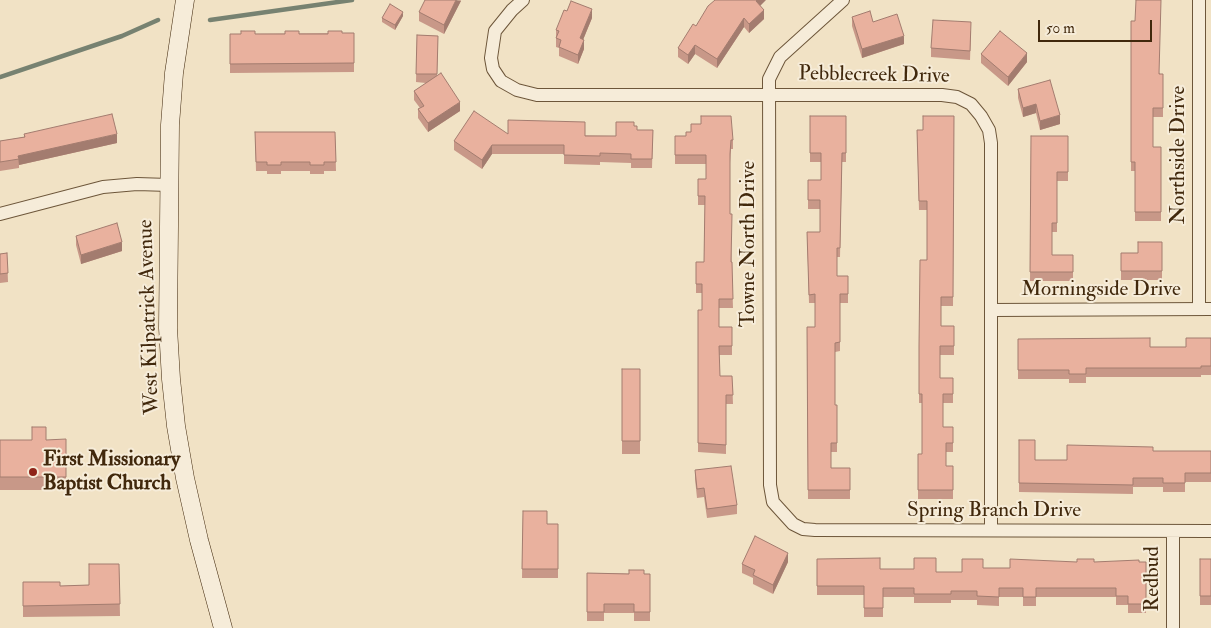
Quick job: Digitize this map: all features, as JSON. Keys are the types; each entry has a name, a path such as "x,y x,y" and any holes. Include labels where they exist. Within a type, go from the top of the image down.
{"main road":[{"name":"West Kilpatrick Avenue","path":"185,0 174,73 170,125 168,328 171,379 176,426 185,478 199,540 223,628"}],"street":[{"name":"Pebblecreek Drive","path":"523,0 495,31 490,58 493,70 501,81 517,90 537,95 942,95 957,97 971,104 989,130 992,143 991,530"},
{"name":"Towne North Drive","path":"783,514 773,502 770,485 769,80 780,57 843,0"},
{"name":"Northside Drive","path":"1199,0 1205,89 1205,309"},
{"path":"0,214 103,187 137,184 169,185"},
{"name":"Morningside Drive","path":"991,310 1205,309"},
{"name":"Spring Branch Drive","path":"783,514 793,524 803,529 814,530 1211,531"},
{"name":"Redbud","path":"1173,531 1173,628"}],"building":[{"path":"425,0 456,0 444,25 419,12"},
{"path":"715,0 757,0 764,10 749,24 744,18 717,59 695,45 688,55 678,48 693,24 696,26 708,6"},
{"path":"1136,0 1161,0 1159,74 1163,74 1163,108 1153,108 1153,147 1161,147 1161,212 1135,212 1135,162 1131,162 1131,21 1135,21"},
{"path":"571,1 592,9 580,38 584,40 578,55 559,47 561,40 556,38 559,31 556,30 564,10 567,11"},
{"path":"390,4 403,12 395,25 382,18"},
{"path":"870,11 873,22 897,14 904,36 862,49 852,17"},
{"path":"933,20 971,22 970,51 931,48"},
{"path":"241,31 255,31 255,34 285,34 285,31 299,31 299,34 328,34 328,31 354,33 354,63 230,64 230,34 241,34"},
{"path":"1000,31 1027,53 1008,77 981,54"},
{"path":"417,35 438,36 437,74 416,74"},
{"path":"441,73 460,102 428,123 418,109 424,106 414,91"},
{"path":"1050,80 1060,115 1040,121 1036,104 1023,108 1018,89"},
{"path":"474,111 508,134 508,120 585,122 585,136 616,136 616,122 634,122 637,130 653,130 652,159 631,159 631,154 600,153 600,156 564,155 564,145 492,145 482,160 454,141"},
{"path":"112,114 117,134 18,156 19,159 0,162 0,141 25,137 24,134"},
{"path":"701,116 731,116 733,140 731,140 730,154 730,214 732,214 731,262 733,299 719,299 719,327 732,327 732,346 719,346 720,376 732,376 733,395 726,395 726,445 698,443 698,310 702,310 702,284 696,284 696,262 704,262 705,196 698,196 698,179 706,179 706,155 675,155 675,136 686,136 686,132 691,132 691,124 701,124"},
{"path":"810,116 846,116 846,153 842,153 840,248 837,248 837,276 848,276 848,294 840,294 840,342 835,343 837,443 831,443 831,468 850,468 850,490 808,490 807,327 815,327 815,294 809,295 807,232 820,232 820,200 808,200 808,180 821,180 821,153 810,153"},
{"path":"923,116 954,116 953,297 941,297 941,326 954,326 954,346 940,346 940,378 953,378 953,394 943,394 943,427 953,427 953,443 946,443 946,466 953,466 953,490 918,490 918,454 922,454 922,394 919,394 920,260 927,260 927,201 919,201 917,130 923,130"},
{"path":"255,132 335,132 336,162 324,162 324,165 310,165 310,162 281,162 281,165 267,165 267,162 256,162"},
{"path":"1031,136 1068,136 1068,172 1057,172 1057,223 1052,223 1052,255 1073,255 1073,272 1030,272"},
{"path":"117,223 122,242 81,255 76,236"},
{"path":"1138,242 1162,242 1162,271 1121,271 1121,253 1138,253"},
{"path":"7,253 8,273 0,274 0,254"},
{"path":"1150,338 1150,347 1186,347 1186,338 1211,338 1211,366 1201,366 1201,368 1086,368 1086,374 1069,374 1069,370 1018,370 1018,339"},
{"path":"622,369 640,369 640,441 622,441"},
{"name":"First Missionary Baptist Church","path":"32,427 46,427 46,440 66,439 66,477 0,477 0,440 32,440"},
{"path":"1019,440 1035,440 1035,460 1067,460 1067,445 1153,447 1153,451 1211,451 1211,473 1185,473 1185,483 1163,483 1163,478 1133,478 1133,485 1019,483"},
{"path":"731,466 737,505 707,509 704,488 697,489 695,470"},
{"path":"523,511 547,511 547,524 558,524 558,569 522,569"},
{"path":"755,536 788,553 773,585 753,575 755,570 742,564"},
{"path":"880,558 880,569 914,569 914,558 936,558 936,572 962,572 962,559 983,559 983,568 1010,568 1010,559 1077,562 1077,559 1094,559 1094,562 1139,560 1139,562 1146,562 1146,604 1128,604 1128,596 1116,596 1116,588 1036,588 1036,597 1023,597 1023,588 999,588 999,597 977,596 977,591 951,591 951,594 914,594 914,588 883,588 883,608 864,608 864,586 817,586 817,559"},
{"path":"1200,559 1211,559 1211,596 1200,596"},
{"path":"89,564 119,564 120,604 23,606 23,582 60,582 60,586 89,585"},
{"path":"629,570 644,570 644,574 650,574 650,612 634,612 634,604 604,604 604,612 587,612 587,573 629,574"}],"waterway":[{"path":"210,20 352,0"},
{"path":"0,77 122,36 158,20"}],"place":[{"name":"First Missionary Baptist Church","path":"33,472"}]}
